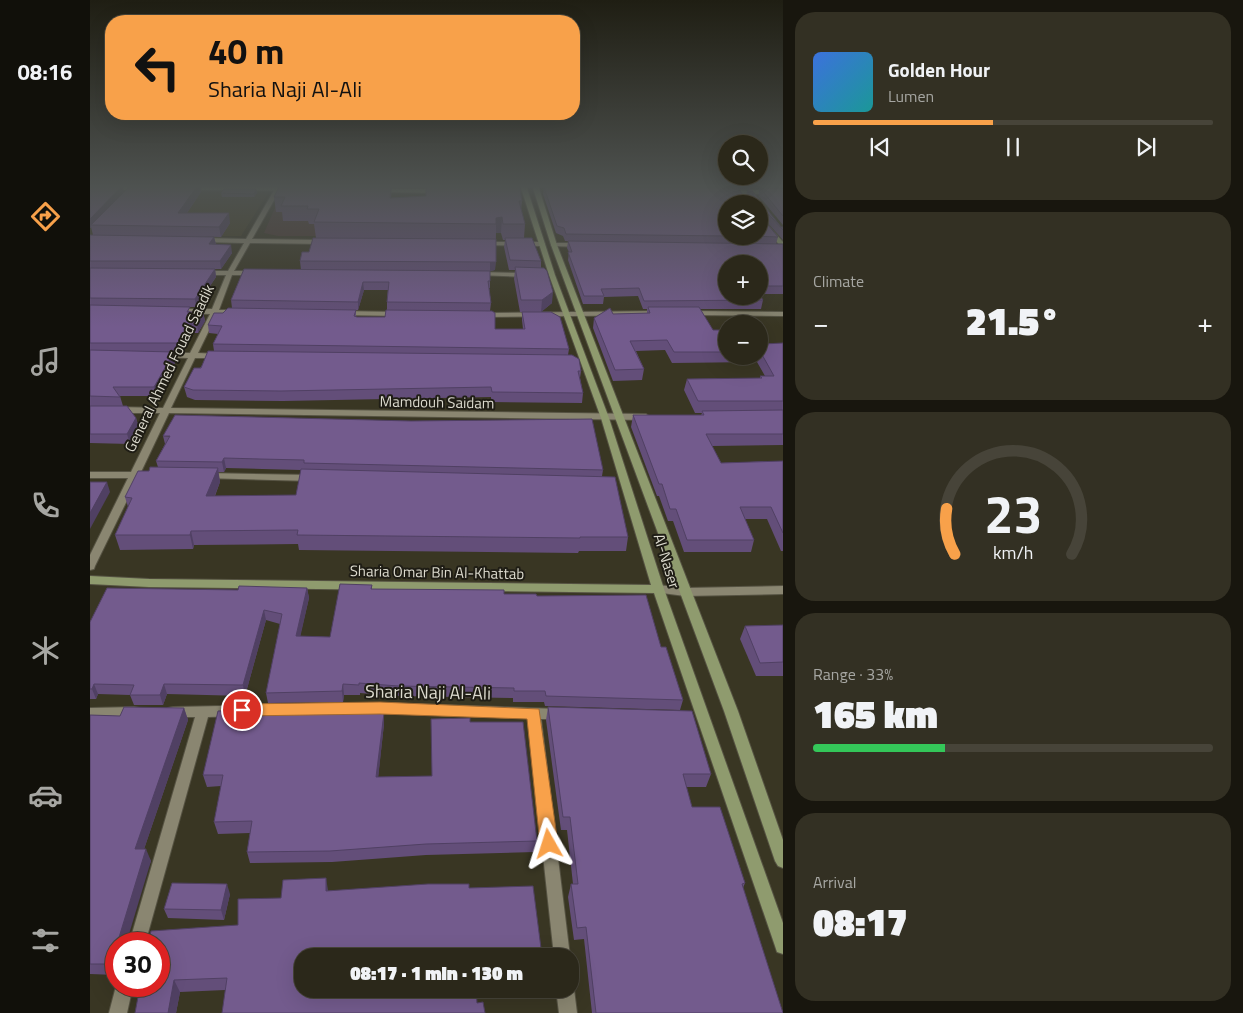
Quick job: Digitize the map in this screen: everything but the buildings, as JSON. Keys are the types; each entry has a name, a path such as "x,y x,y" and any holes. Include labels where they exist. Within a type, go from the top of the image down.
{"main road":[{"name":"Al-Naser","path":"538,232 605,418 622,486 705,718 783,946"},
{"name":"Al-Naser","path":"550,232 618,417 731,712 783,861"},
{"path":"771,232 783,247"},
{"name":"Sharia Omar Bin Al-Khattab","path":"90,580 149,584 658,589"}],"street":[{"name":"General Ahmed Fouad Saadik","path":"90,566 214,312 230,273 255,232"},
{"path":"200,240 327,242"},
{"path":"479,244 542,244"},
{"path":"554,245 584,245"},
{"path":"773,248 783,247"},
{"path":"200,273 259,273"},
{"path":"474,274 532,275"},
{"path":"542,275 552,275"},
{"path":"166,311 243,312"},
{"path":"331,313 410,314"},
{"path":"783,314 685,315 783,318"},
{"path":"478,315 666,315"},
{"path":"155,355 232,356"},
{"path":"576,361 585,361"},
{"name":"Mamdouh Saidam","path":"109,410 605,418 657,417"},
{"path":"90,475 163,475"},
{"path":"192,476 320,478"},
{"name":"Sharia Omar Bin Al-Khattab","path":"658,589 685,592 783,590"},
{"name":"Sharia Naji Al-Ali","path":"311,709 380,708 577,714"},
{"path":"90,713 291,710"},
{"path":"140,932 203,711"},
{"path":"534,713 561,948"},
{"path":"685,717 705,718"},
{"path":"118,1013 122,997"},
{"path":"566,998 568,1013"}],"shaded area":[{"path":"95,232 243,232 241,236 92,236"},
{"path":"363,232 371,236 278,236 264,233"}],"route":[{"path":"242,710 380,708 534,713 549,844"}]}
